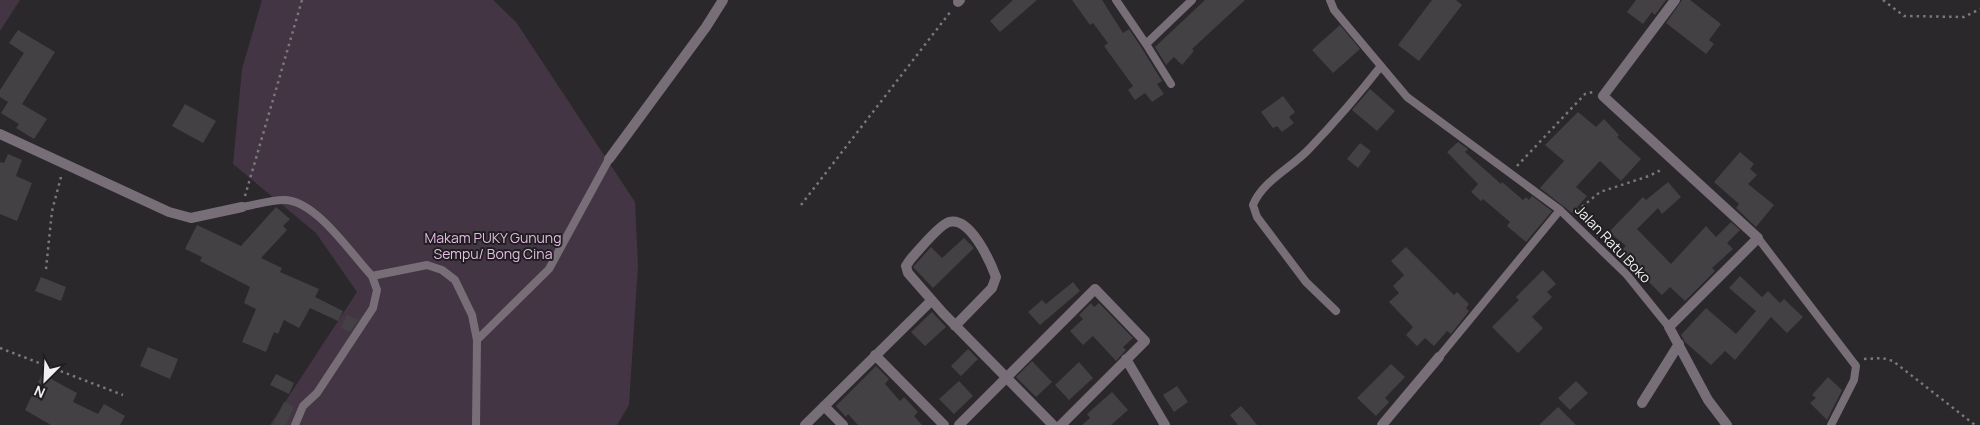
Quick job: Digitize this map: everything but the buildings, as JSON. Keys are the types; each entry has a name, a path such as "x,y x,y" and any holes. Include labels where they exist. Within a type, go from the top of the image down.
{"street":[{"path":"609,159 706,27 723,0"},
{"path":"1669,327 1758,238 1602,96 1675,0"},
{"path":"0,134 169,212 200,217 242,207"},
{"path":"956,326 992,288 996,281 993,270 975,237 964,225 954,222 945,224 910,260 906,266 910,276 931,301 1053,425"},
{"path":"959,425 1005,376 1095,289 1145,341 1061,425"},
{"path":"805,425 931,301"},
{"name":"Jalan Ratu Boko","path":"1669,327 1708,400 1727,425"},
{"path":"1642,403 1679,344"},
{"path":"875,355 944,425"},
{"path":"1382,425 1440,357"},
{"path":"1126,359 1165,425"},
{"path":"824,406 843,425"}],"lane":[{"path":"1116,0 1171,84"},
{"path":"1146,44 1192,0"},
{"name":"Jalan Ratu Boko","path":"1330,0 1334,10 1407,97 1560,210 1627,275 1669,327"},
{"path":"1336,311 1306,282 1257,217 1253,205 1257,194 1293,166 1381,66"},
{"path":"477,340 549,269 609,159"},
{"path":"242,207 284,200 299,203 312,210 372,276 377,290 373,308 317,393 303,406 295,425"},
{"path":"1440,357 1560,210"},
{"path":"1758,238 1856,366 1854,380 1831,425"},
{"path":"372,276 426,265 442,270 454,280 472,315 477,340 476,425"}],"path":[{"path":"242,207 302,0"},
{"path":"1883,0 1904,16 1964,17 1980,9"},
{"path":"801,205 959,1"},
{"path":"1511,173 1585,94 1597,93 1602,96"},
{"path":"1570,219 1600,192 1650,176 1675,161"},
{"path":"46,269 52,211 64,165"},
{"path":"0,348 123,395"},
{"path":"1852,360 1882,358 1893,361 1975,425"}],"green space":[{"path":"0,0 20,0 0,31"},
{"name":"Makam PUKY Gunung Sempu/ Bong Cina","path":"262,0 493,0 516,22 635,202 638,265 629,405 617,425 270,425 357,292 316,233 233,164 242,69"}]}
